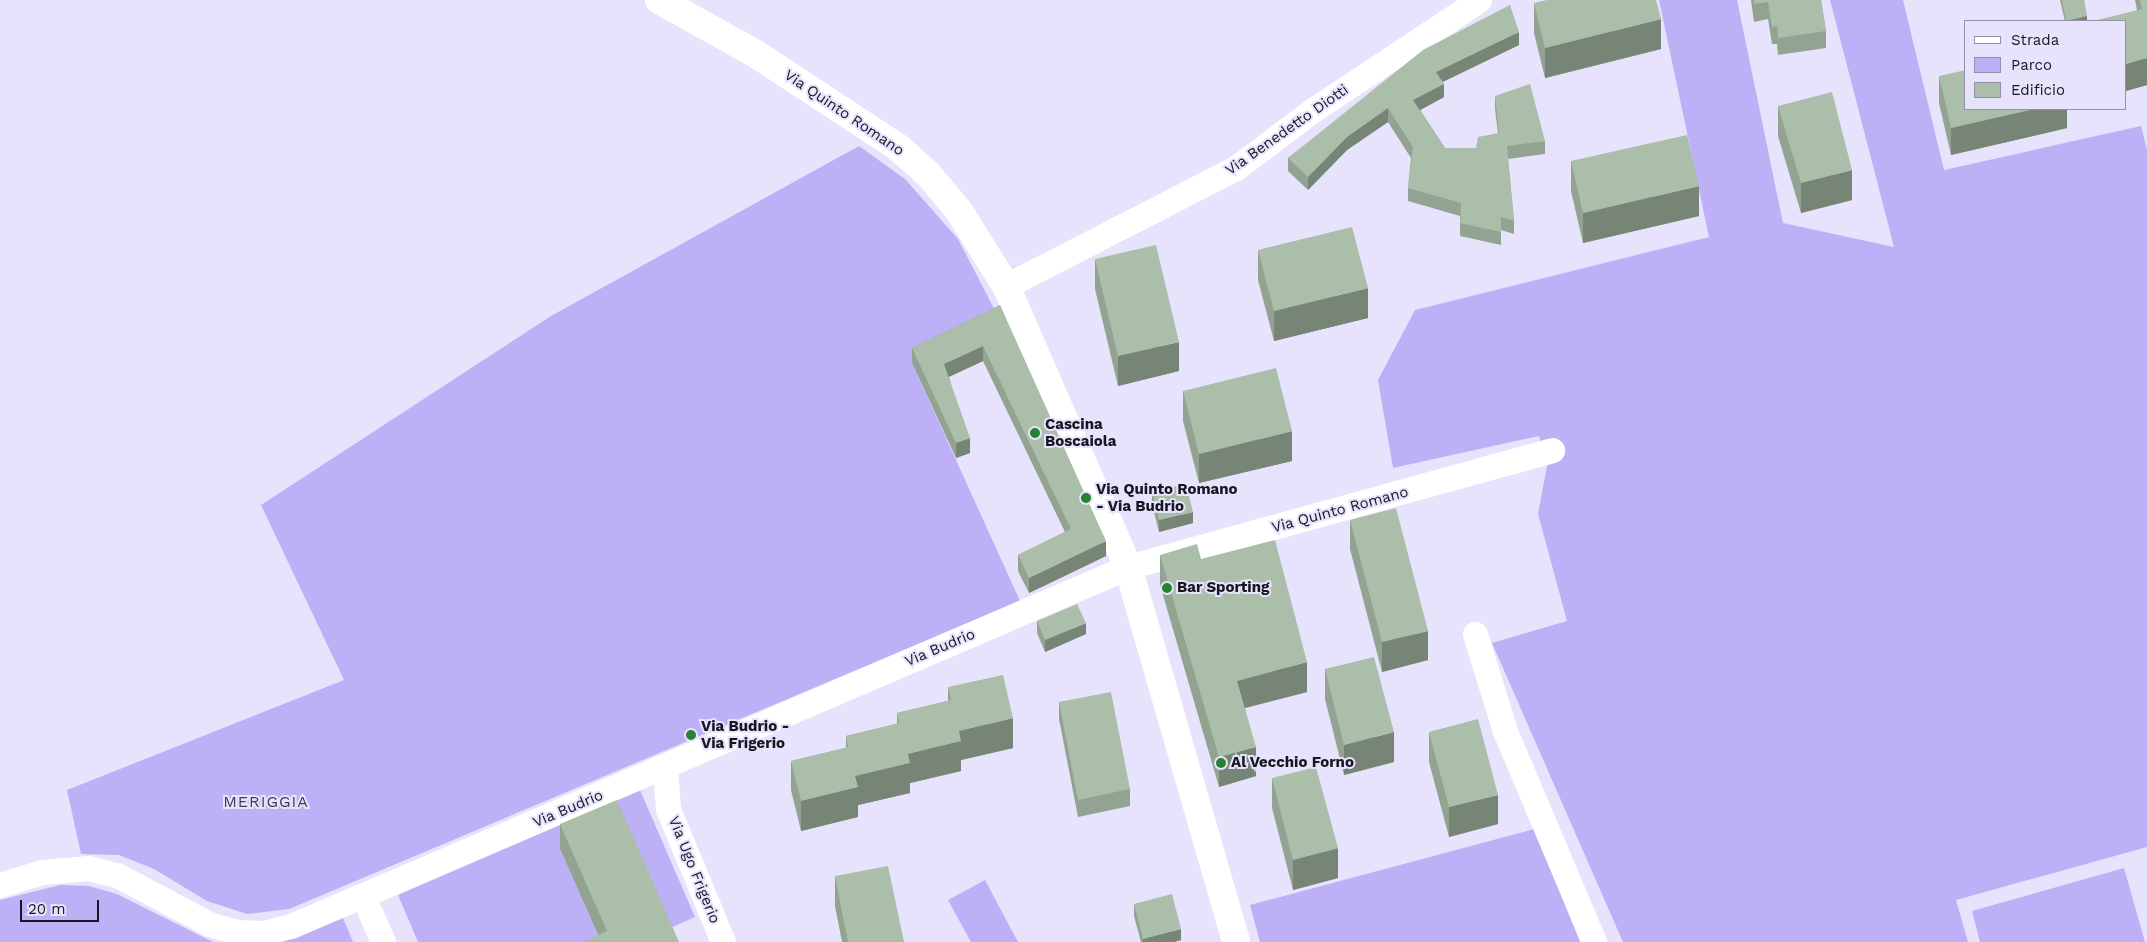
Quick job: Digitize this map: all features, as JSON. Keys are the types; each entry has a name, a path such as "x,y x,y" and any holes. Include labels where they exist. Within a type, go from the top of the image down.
{"street":[{"name":"Via Quinto Romano","path":"660,0 756,54 899,148 928,174 959,211 1006,286 1128,567 1236,942"},
{"name":"Via Benedetto Diotti","path":"1006,286 1236,168 1313,110 1479,0"},
{"name":"Via Quinto Romano","path":"1128,567 1552,450"},
{"name":"Via Budrio","path":"0,885 42,872 88,868 118,875 209,924 237,932 255,933 291,926 665,768 1128,567"},
{"path":"1475,634 1505,731 1594,942"},
{"name":"Via Ugo Frigerio","path":"665,768 668,808 723,942"},
{"path":"363,896 383,942"}],"green space":[{"path":"1659,0 1737,0 1783,223 1894,247 1830,0 1903,0 1944,170 2141,126 2147,150 2147,847 1956,900 1968,942 1623,942 1492,643 1567,621 1538,514 1547,466 1539,436 1393,468 1378,380 1415,310 1709,237"},
{"path":"859,146 905,179 958,239 1000,320 912,363 1020,601 289,909 247,914 207,901 154,869 119,855 81,854 67,790 344,680 261,505 551,316"},
{"path":"640,790 695,917 663,931 560,849 601,942 418,942 398,895"},
{"path":"1534,829 1580,942 1260,942 1250,905"},
{"path":"2124,868 2145,942 1980,942 1972,911"},
{"path":"985,880 1018,942 971,942 948,900"},
{"path":"60,885 89,886 117,894 213,942 0,942 0,900"},
{"path":"343,918 353,942 275,942"}],"building":[{"path":"1547,0 1656,0 1661,19 1545,48 1534,3"},
{"path":"1754,0 1821,0 1826,31 1778,38 1777,26 1772,27 1768,2 1754,4"},
{"path":"2062,0 2084,0 2087,16 2066,20"},
{"path":"2140,0 2147,0 2147,58 2127,64 2127,20 2097,20 2142,9"},
{"path":"1510,5 1519,32 1436,72 1444,84 1413,100 1445,148 1476,148 1478,137 1499,133 1495,96 1530,84 1545,141 1507,146 1514,221 1501,217 1501,232 1460,223 1461,203 1408,188 1413,147 1388,108 1347,137 1308,177 1288,158 1423,50"},
{"path":"1964,70 1964,110 2030,110 1951,128 1939,76"},
{"path":"1832,92 1852,170 1801,183 1778,106"},
{"path":"1687,135 1699,186 1583,213 1571,161"},
{"path":"1352,227 1368,288 1274,311 1258,250"},
{"path":"1156,245 1179,342 1118,356 1095,259"},
{"path":"1000,305 1106,541 1029,578 1018,555 1071,529 983,346 944,364 970,438 956,443 912,348"},
{"path":"1276,368 1292,431 1199,454 1183,391"},
{"path":"1186,484 1193,512 1159,520 1152,492"},
{"path":"1396,508 1428,631 1382,642 1350,520"},
{"path":"1275,540 1307,662 1237,681 1256,747 1219,757 1160,555 1197,544 1201,559"},
{"path":"1077,604 1086,623 1045,640 1037,621"},
{"path":"1374,657 1394,732 1344,745 1325,669"},
{"path":"1003,675 1013,718 959,731 961,741 908,754 910,763 855,776 858,787 801,801 791,761 848,747 846,736 899,723 897,713 951,700 948,687"},
{"path":"1111,692 1130,789 1078,800 1059,702"},
{"path":"1478,719 1498,795 1449,807 1429,732"},
{"path":"1316,767 1338,848 1293,860 1272,778"},
{"path":"617,800 679,942 583,942 607,931 560,824"},
{"path":"888,866 904,942 848,942 835,876"},
{"path":"1172,894 1181,929 1143,939 1134,904"}],"place":[{"name":"Cascina Boscaiola","path":"1035,433"},
{"name":"Via Quinto Romano - Via Budrio","path":"1086,498"},
{"name":"Bar Sporting","path":"1167,588"},
{"name":"Via Budrio - Via Frigerio","path":"691,735"},
{"name":"Al Vecchio Forno","path":"1221,763"}],"district":[{"name":"MERIGGIA","path":"266,802"}]}
